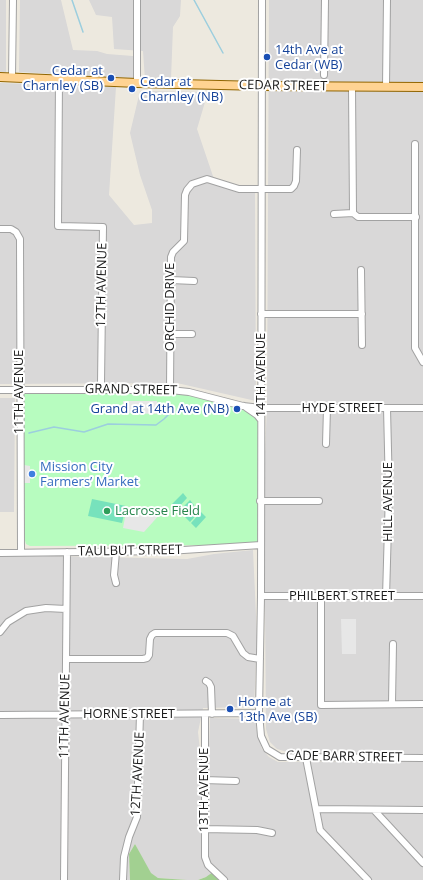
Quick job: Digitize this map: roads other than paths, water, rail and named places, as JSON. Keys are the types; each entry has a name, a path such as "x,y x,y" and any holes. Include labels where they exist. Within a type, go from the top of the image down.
{"main road":[{"name":"CEDAR STREET","path":"0,77 137,83 262,86 423,87"}],"street":[{"path":"12,77 13,0"},
{"path":"137,0 137,83"},
{"name":"14TH AVENUE","path":"262,0 261,596 259,713 261,736 267,749"},
{"path":"324,75 325,0"},
{"path":"386,0 386,87"},
{"name":"12TH AVENUE","path":"59,79 58,226 103,227 101,382 104,389"},
{"path":"352,87 353,213"},
{"path":"415,144 416,217 420,250 415,348 423,362"},
{"name":"ORCHID DRIVE","path":"170,390 172,254 183,242 184,238 185,195 190,186 198,181 210,179 235,188 290,190 293,188 296,181 297,150"},
{"path":"416,182 423,182"},
{"path":"334,214 353,213 358,217 416,217"},
{"name":"11TH AVENUE","path":"0,229 10,229 16,232 20,239 20,552"},
{"path":"361,270 362,345"},
{"path":"171,280 194,280"},
{"path":"261,314 362,314"},
{"path":"170,334 192,334"},
{"name":"GRAND STREET","path":"0,390 170,390 189,392 243,406 261,408"},
{"path":"243,406 261,420"},
{"name":"HYDE STREET","path":"261,408 423,408"},
{"path":"326,408 326,444"},
{"name":"HILL AVENUE","path":"386,408 389,491 386,597"},
{"path":"260,501 319,501"},
{"name":"TAULBUT STREET","path":"0,553 168,551 261,545"},
{"name":"11TH AVENUE","path":"64,880 67,552"},
{"path":"116,552 114,575 116,583"},
{"name":"PHILBERT STREET","path":"261,596 423,596"},
{"path":"321,596 321,705 392,703 423,704"},
{"path":"0,632 8,622 26,611 46,608 66,609"},
{"path":"66,659 147,658 150,655 150,639 155,632 227,633 233,636 243,653 248,657 260,659"},
{"path":"392,703 393,644"},
{"path":"206,681 211,687 212,714"},
{"name":"HORNE STREET","path":"0,715 259,713"},
{"name":"12TH AVENUE","path":"123,880 124,857 129,837 137,817 140,714"},
{"name":"13TH AVENUE","path":"204,714 204,857 213,872 224,880"},
{"name":"CADE BARR STREET","path":"267,749 280,757 423,758"},
{"path":"306,758 320,830 368,880"},
{"path":"204,780 236,781"},
{"path":"316,809 423,810"},
{"path":"374,810 423,863"},
{"path":"204,829 257,830 272,833"}],"waterway":[{"path":"72,0 83,32"},
{"path":"194,0 223,53"},
{"path":"29,433 54,427 84,432 108,424 156,425 170,413"}],"place":[{"name":"14th Ave at Cedar (WB)","path":"267,57"},
{"name":"Cedar at Charnley (SB)","path":"111,78"},
{"name":"Cedar at Charnley (NB)","path":"132,89"},
{"name":"Grand at 14th Ave (NB)","path":"237,409"},
{"name":"Mission City Farmers’ Market","path":"32,474"},
{"name":"Lacrosse Field","path":"107,511"},
{"name":"Horne at 13th Ave (SB)","path":"230,709"}]}
